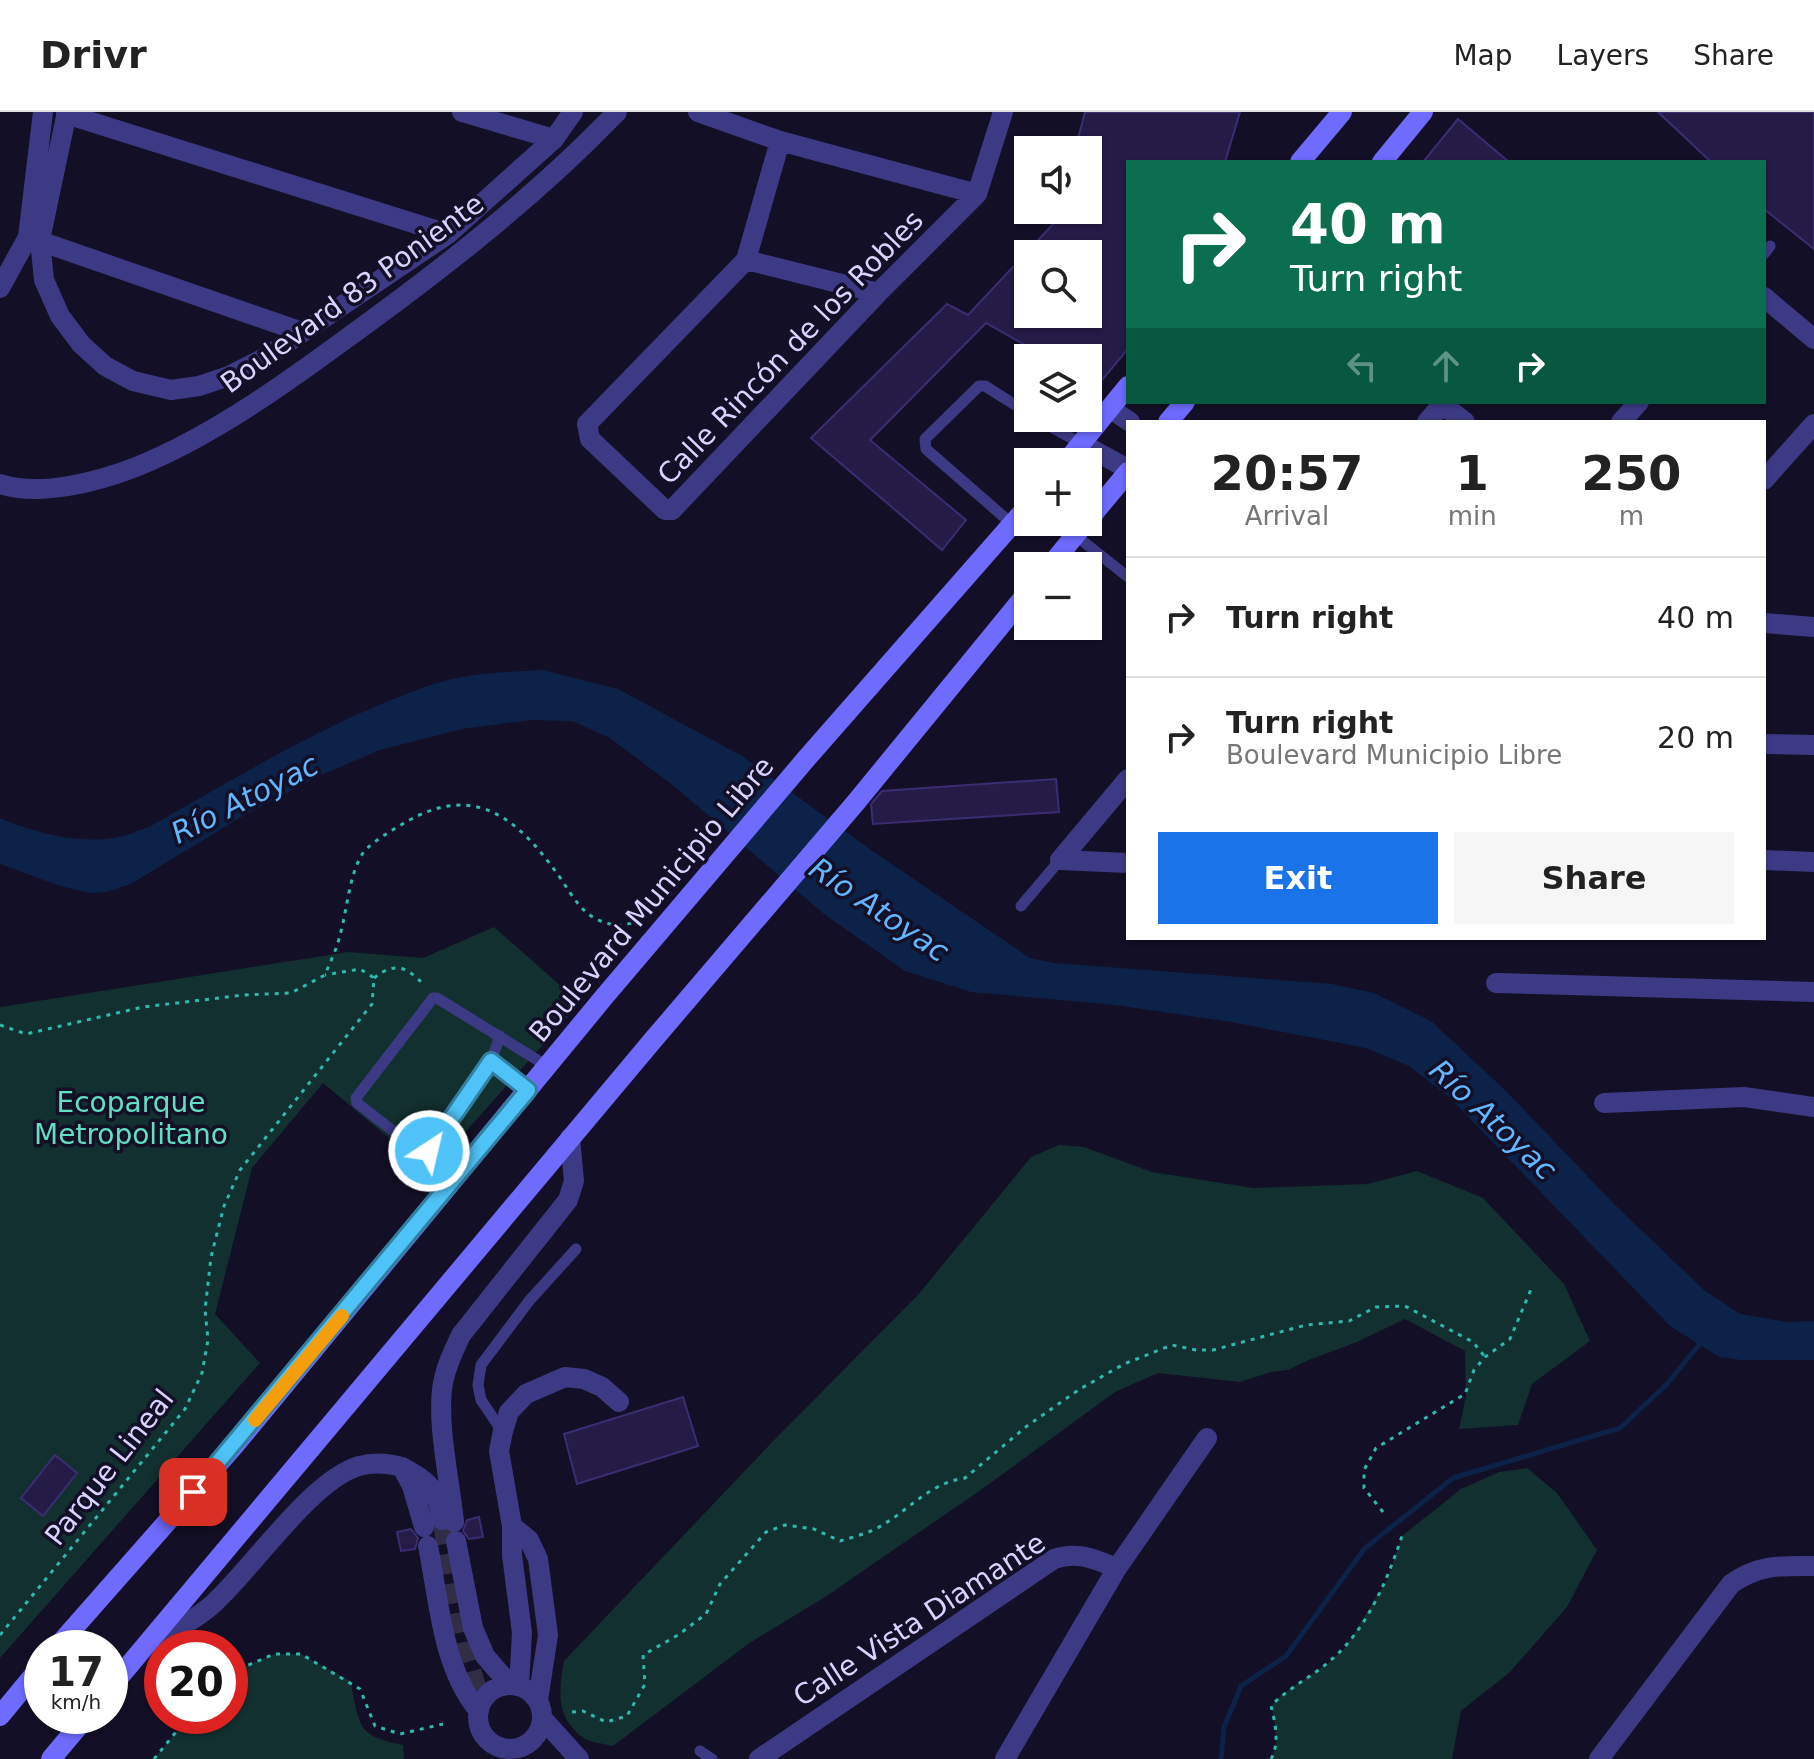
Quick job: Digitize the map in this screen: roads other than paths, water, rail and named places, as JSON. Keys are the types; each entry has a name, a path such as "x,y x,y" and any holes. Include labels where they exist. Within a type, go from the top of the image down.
{"main road":[{"path":"1302,160 1342,112"},
{"path":"1386,160 1423,112"},
{"path":"1078,448 1126,389"},
{"path":"1170,420 1183,404"},
{"path":"1102,502 1126,472"},
{"name":"Boulevard Municipio Libre","path":"72,1630 234,1446 604,997 806,759 1014,522"},
{"path":"1062,552 1075,536"},
{"path":"159,1630 570,1138 857,801 1014,609"},
{"path":"128,1667 144,1648"},
{"path":"0,1716 24,1687"},
{"path":"51,1759 72,1734"}],"street":[{"name":"Boulevard 83 Poniente","path":"43,112 34,238 44,280 60,316 81,344 105,366 133,381 171,390 199,386 229,376 266,357 448,234 554,139 573,112"},
{"path":"462,112 554,139"},
{"name":"Boulevard 83 Poniente","path":"0,484 33,489 83,483 136,467 200,435 288,381 399,301 493,227 573,158 617,112"},
{"path":"698,112 780,141 977,194"},
{"name":"Calle Rincón de los Robles","path":"746,260 587,424 590,439 665,510 672,510 878,293 977,194 1003,112"},
{"name":"Boulevard 83 Poniente","path":"0,288 34,238 66,113"},
{"path":"66,113 448,234"},
{"path":"780,141 746,260 878,293"},
{"path":"34,238 302,332"},
{"path":"1766,299 1814,339"},
{"path":"1429,420 1442,404"},
{"path":"1444,404 1463,420"},
{"path":"1623,420 1637,404"},
{"path":"1111,409 1127,420"},
{"path":"1766,478 1814,424"},
{"path":"1082,444 1126,469"},
{"path":"1766,623 1811,624"},
{"path":"1766,744 1814,745"},
{"path":"1060,860 1126,781"},
{"path":"1060,860 1126,863"},
{"path":"1766,860 1814,862"},
{"path":"1496,983 1814,992"},
{"path":"1604,1103 1744,1097 1814,1107"},
{"path":"479,1711 461,1686 452,1665 441,1532 443,1382 461,1335 568,1200 574,1181 570,1138"},
{"path":"514,1685 522,1633 512,1555 512,1526 499,1451 509,1412 526,1394 565,1377 584,1379 602,1387 619,1402"},
{"path":"1005,1759 1117,1568 1207,1438"},
{"path":"175,1630 212,1605 334,1478 361,1465 389,1463 402,1467 416,1495 441,1532 485,1656 514,1685 530,1691 540,1709 579,1759"},
{"path":"512,1526 529,1540 538,1559 548,1635 537,1735 530,1753 496,1746 485,1737 479,1725 479,1711 484,1697 495,1688 514,1685"},
{"name":"Calle Vista Diamante","path":"759,1759 1054,1559 1068,1554 1083,1555 1117,1568"},
{"path":"1599,1759 1731,1584 1750,1570 1775,1566 1814,1566"},
{"path":"481,1644 490,1649 508,1647 522,1633"}],"lane":[{"path":"1012,524 926,449 925,439 979,386 985,386 1014,404"},
{"path":"1060,432 1082,444"},
{"path":"1092,536 1126,575"},
{"path":"1021,906 1060,860"},
{"path":"500,1036 491,1061 429,1151 419,1151 357,1103 356,1098 433,998 437,998 500,1036 547,1066"},
{"path":"491,1061 528,1090"},
{"path":"503,1431 481,1400 478,1385 481,1365 529,1301 576,1249"},
{"path":"700,1751 712,1759"}],"water":[{"name":"Río Atoyac","path":"543,670 618,689 742,756 871,850 1030,958 1054,963 1332,984 1374,993 1431,1021 1506,1091 1615,1205 1704,1290 1740,1314 1787,1322 1814,1321 1814,1360 1719,1357 1670,1326 1449,1097 1409,1066 1366,1048 1231,1022 1115,1005 971,992 905,971 824,914 675,787 610,738 572,721 531,720 462,729 380,750 319,776 241,817 131,884 106,892 89,893 57,885 0,864 0,818 43,833 74,838 89,840 123,836 149,827 320,732 391,700 456,678"}],"waterway":[{"path":"1221,1759 1224,1727 1241,1686 1286,1656 1365,1548 1453,1478 1620,1428 1666,1385 1702,1341"}],"tunnel":[{"path":"443,1524 467,1656 481,1704"}],"park label":[{"name":"Ecoparque Metropolitano","path":"131,1118"}]}
